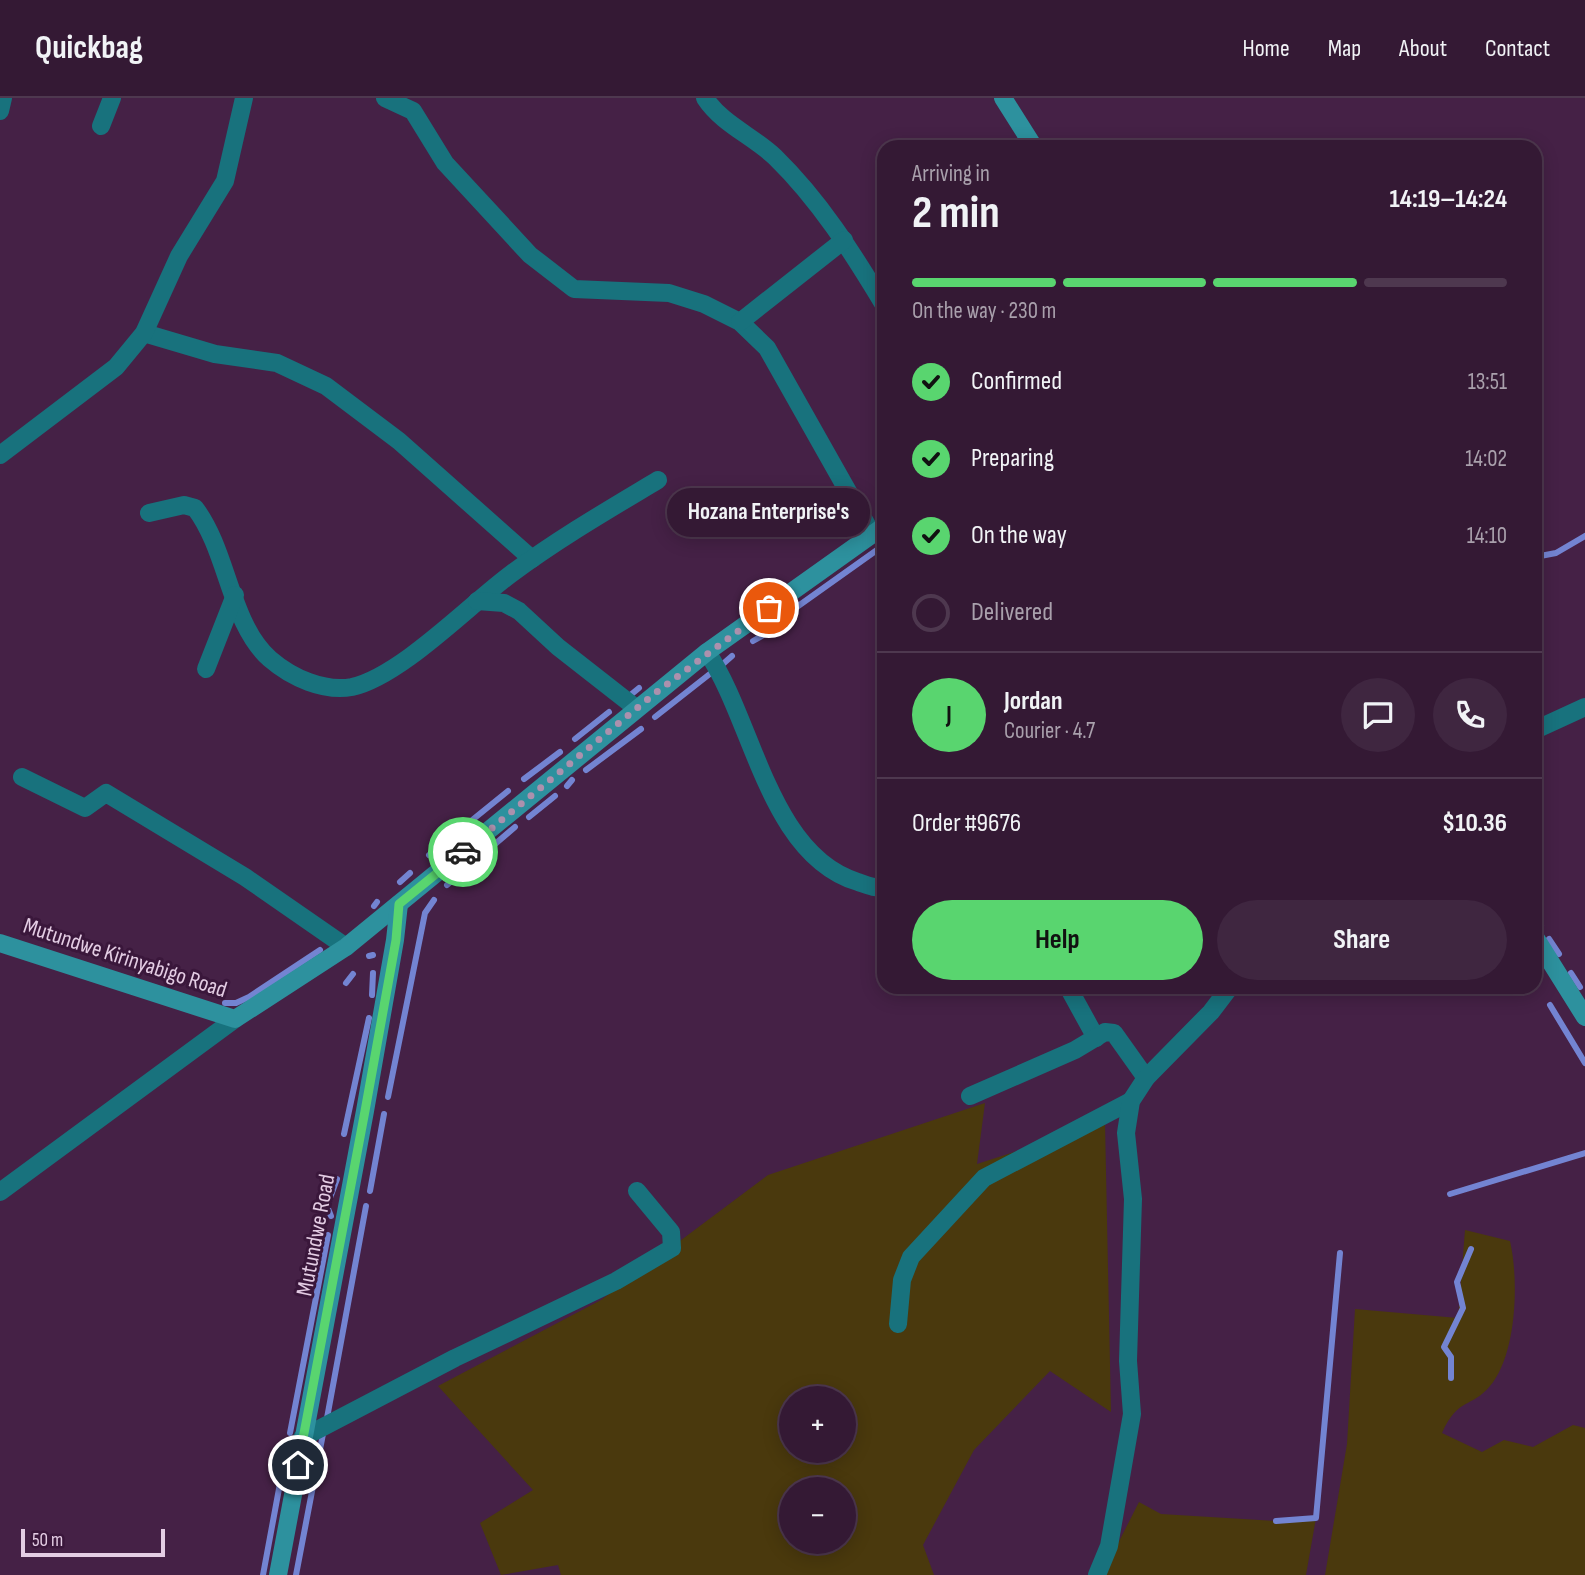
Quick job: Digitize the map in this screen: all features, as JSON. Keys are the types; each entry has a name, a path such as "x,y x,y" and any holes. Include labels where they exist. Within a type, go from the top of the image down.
{"main road":[{"path":"1003,98 1030,140"},
{"path":"235,1019 346,947 707,652 877,531"},
{"name":"Mutundwe Road","path":"278,1575 396,940 399,904"},
{"name":"Mutundwe Kirinyabigo Road","path":"0,943 235,1019"},
{"path":"1542,948 1585,1017"}],"street":[{"path":"0,111 3,98"},
{"path":"101,126 112,98"},
{"path":"0,455 116,367 144,332 179,256 225,181 244,98"},
{"path":"385,98 406,107 417,117 444,163 530,255 573,289 669,293 704,304 740,321 767,348 877,528"},
{"path":"417,117 425,98"},
{"path":"705,98 719,116 780,163 811,196 844,240 877,294"},
{"path":"740,321 844,240"},
{"path":"144,332 215,354 285,365 326,386 399,441 532,559"},
{"path":"149,513 184,505 195,508 227,570 243,620 262,650 272,660 323,689 355,686 376,677 532,559 659,480"},
{"path":"206,669 235,595"},
{"path":"477,601 504,603 519,611 558,648 636,708"},
{"path":"707,652 730,691 795,838 827,869 850,880 877,886"},
{"path":"1542,727 1585,707"},
{"path":"22,777 85,808 106,793 245,877 346,947"},
{"path":"1072,994 1096,1038"},
{"path":"1097,1575 1109,1546 1132,1414 1128,1361 1133,1199 1126,1133 1131,1101 1146,1078 1224,994"},
{"path":"0,1192 235,1019"},
{"path":"970,1096 1075,1050 1105,1032 1114,1033 1146,1078"},
{"path":"898,1324 902,1280 911,1258 984,1178 1131,1101"},
{"path":"302,1438 456,1358 615,1281 672,1248 671,1232 637,1191"}],"shaded area":[{"path":"985,1103 977,1164 1105,1123 1111,1412 1050,1371 974,1450 923,1545 934,1575 561,1575 558,1565 501,1575 480,1523 533,1490 438,1386 601,1300 768,1175"},
{"path":"1465,1230 1510,1241 1513,1257 1514,1316 1506,1355 1499,1372 1483,1393 1459,1408 1442,1433 1482,1452 1504,1440 1533,1447 1573,1425 1585,1428 1585,1575 1325,1575 1347,1444 1355,1309 1458,1318"},
{"path":"1139,1502 1161,1514 1276,1521 1316,1518 1306,1575 1102,1575"}],"waterway":[{"path":"1542,556 1556,553 1585,536"},
{"path":"794,609 877,550"},
{"path":"753,641 767,633"},
{"path":"724,663 732,656"},
{"path":"655,717 711,673"},
{"path":"628,697 639,688"},
{"path":"575,739 609,712"},
{"path":"586,770 641,729"},
{"path":"524,779 560,752"},
{"path":"567,786 572,780"},
{"path":"429,855 508,791"},
{"path":"529,817 555,796"},
{"path":"447,885 515,827"},
{"path":"400,882 410,873"},
{"path":"388,1097 425,913 434,900"},
{"path":"374,906 377,902"},
{"path":"1549,939 1559,954"},
{"path":"225,1003 236,1003 249,997 320,950"},
{"path":"369,956 373,955"},
{"path":"372,995 373,973"},
{"path":"1571,973 1580,987"},
{"path":"346,983 353,974"},
{"path":"1550,1005 1585,1063"},
{"path":"344,1134 369,1018"},
{"path":"370,1191 384,1114"},
{"path":"1450,1194 1585,1153"},
{"path":"331,1216 327,1206 337,1179"},
{"path":"327,1418 366,1206"},
{"path":"290,1433 328,1235"},
{"path":"1451,1378 1451,1357 1444,1347 1463,1308 1457,1282 1471,1249"},
{"path":"1276,1521 1316,1518 1340,1253"},
{"path":"296,1575 323,1434"},
{"path":"263,1575 286,1451"}],"way so far":[{"path":"463,852 654,694 769,608"}],"place":[{"name":"Hozana Enterprise's","path":"769,608"}],"route":[{"path":"298,1465 396,940 399,904 463,852"}]}
